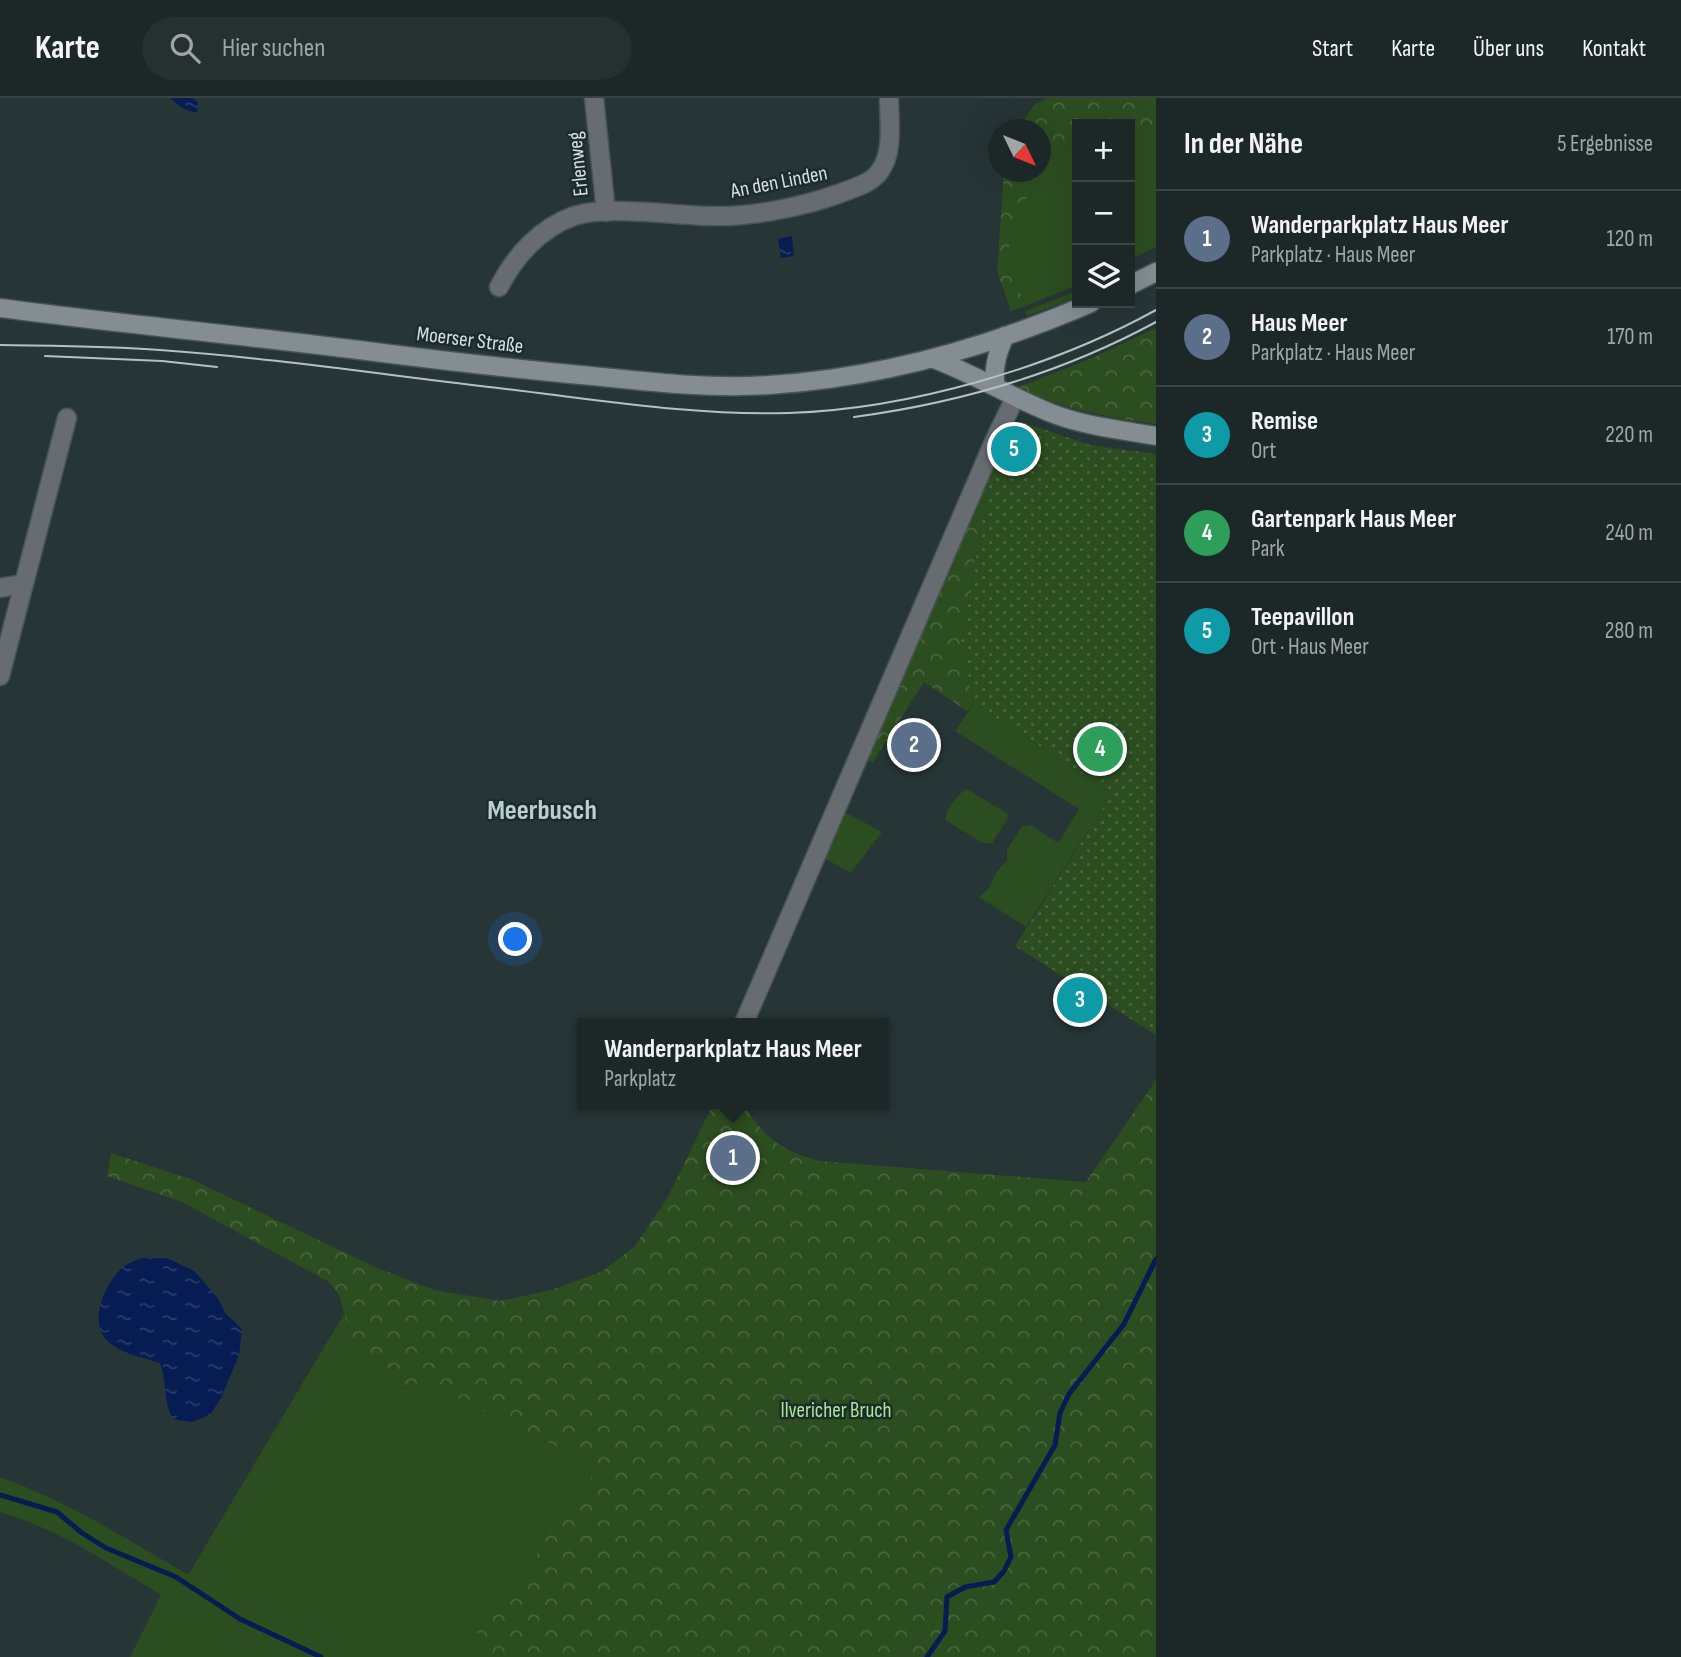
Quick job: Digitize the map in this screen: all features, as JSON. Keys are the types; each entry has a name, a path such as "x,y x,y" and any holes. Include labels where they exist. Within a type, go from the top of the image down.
{"main road":[{"path":"1135,282 1156,272"},
{"name":"Moerser Straße","path":"0,308 488,366 708,386 768,385 881,371 934,359 1078,308"},
{"path":"996,387 993,376 998,352 1005,336"},
{"path":"934,359 965,371 1015,398 1053,414 1079,422 1156,436"}],"street":[{"name":"Erlenweg","path":"499,288 517,258 530,243 556,224 576,215 606,212 594,98"},
{"name":"An den Linden","path":"606,212 715,217 774,210 825,199 866,183 880,172 886,157 890,135 889,98"},
{"path":"746,1018 1015,398"},
{"path":"0,676 67,418"},
{"path":"0,588 23,584"}],"green space":[{"path":"1047,98 1156,98 1156,127 1135,131 1135,119 1072,119 1072,146 1051,162 1051,119 1024,119 1034,105"},
{"path":"1156,127 1156,247 1135,258 1135,182 1135,131"},
{"path":"1072,146 1072,287 1026,306 1009,260 1010,246 1020,211 1030,193 1036,182 1051,182 1051,162"},
{"path":"1003,182 1037,182 1021,211 1010,246 1009,260 1026,306 1011,311 997,271"},
{"path":"1072,293 1072,299 1027,316 1025,311"},
{"path":"1156,328 1156,424 1069,407 1019,387 1092,358"},
{"path":"1022,422 1090,445 1156,454 1156,1035 1015,946 1112,794 974,703 961,641 995,450 1006,431"},
{"path":"995,450 961,641 974,703 967,711 924,682 873,762 860,758"},
{"path":"974,703 1112,794 1026,927 979,897 988,889 997,871 1007,860 1007,850 1021,827 1031,825 1058,843 1079,809 955,731"},
{"path":"967,789 1008,814 992,843 983,843 945,820 953,802"},
{"path":"843,811 882,832 851,873 822,857"},
{"name":"Ilvericher Bruch","path":"1156,1080 1156,1657 482,1657 476,1625 533,1571 542,1535 593,1475 586,1461 455,1397 401,1387 377,1374 352,1343 339,1295 329,1282 182,1202 107,1176 111,1153 193,1180 375,1267 434,1290 500,1301 551,1290 601,1272 634,1247 669,1195 711,1109 747,1109 775,1142 795,1153 820,1161 1086,1182"},
{"path":"344,1314 352,1343 401,1387 455,1397 586,1461 593,1475 542,1535 534,1571 476,1625 482,1657 130,1657 161,1595 63,1538 0,1512 0,1477 73,1509 188,1575"}],"water":[{"path":"171,98 192,98 198,102 197,112 183,108"},
{"path":"792,236 794,256 781,258 778,239"},
{"path":"142,1258 167,1258 194,1271 217,1297 226,1314 242,1329 239,1355 221,1398 210,1415 192,1422 173,1419 167,1405 160,1363 116,1347 100,1330 99,1310 107,1288 119,1271"}],"waterway":[{"path":"927,1657 945,1631 947,1597 965,1587 994,1582 1004,1571 1011,1557 1006,1530 1055,1445 1060,1413 1069,1394 1124,1324 1156,1259"},
{"path":"0,1495 57,1512 82,1533 106,1548 176,1577 240,1619 321,1657"}],"tram line":[{"path":"0,345 203,353 647,406 718,412 789,413 882,403 978,382 1071,350 1156,310"},
{"path":"854,417 932,403 1009,383 1084,356 1156,322"},
{"path":"45,356 162,361 217,367"}],"place":[{"name":"Teepavillon","path":"1014,449"},
{"name":"Haus Meer","path":"914,745"},
{"name":"Gartenpark Haus Meer","path":"1100,749"},
{"name":"Remise","path":"1080,1000"},
{"name":"Wanderparkplatz Haus Meer","path":"733,1158"}],"district":[{"name":"Meerbusch","path":"542,810"}]}
